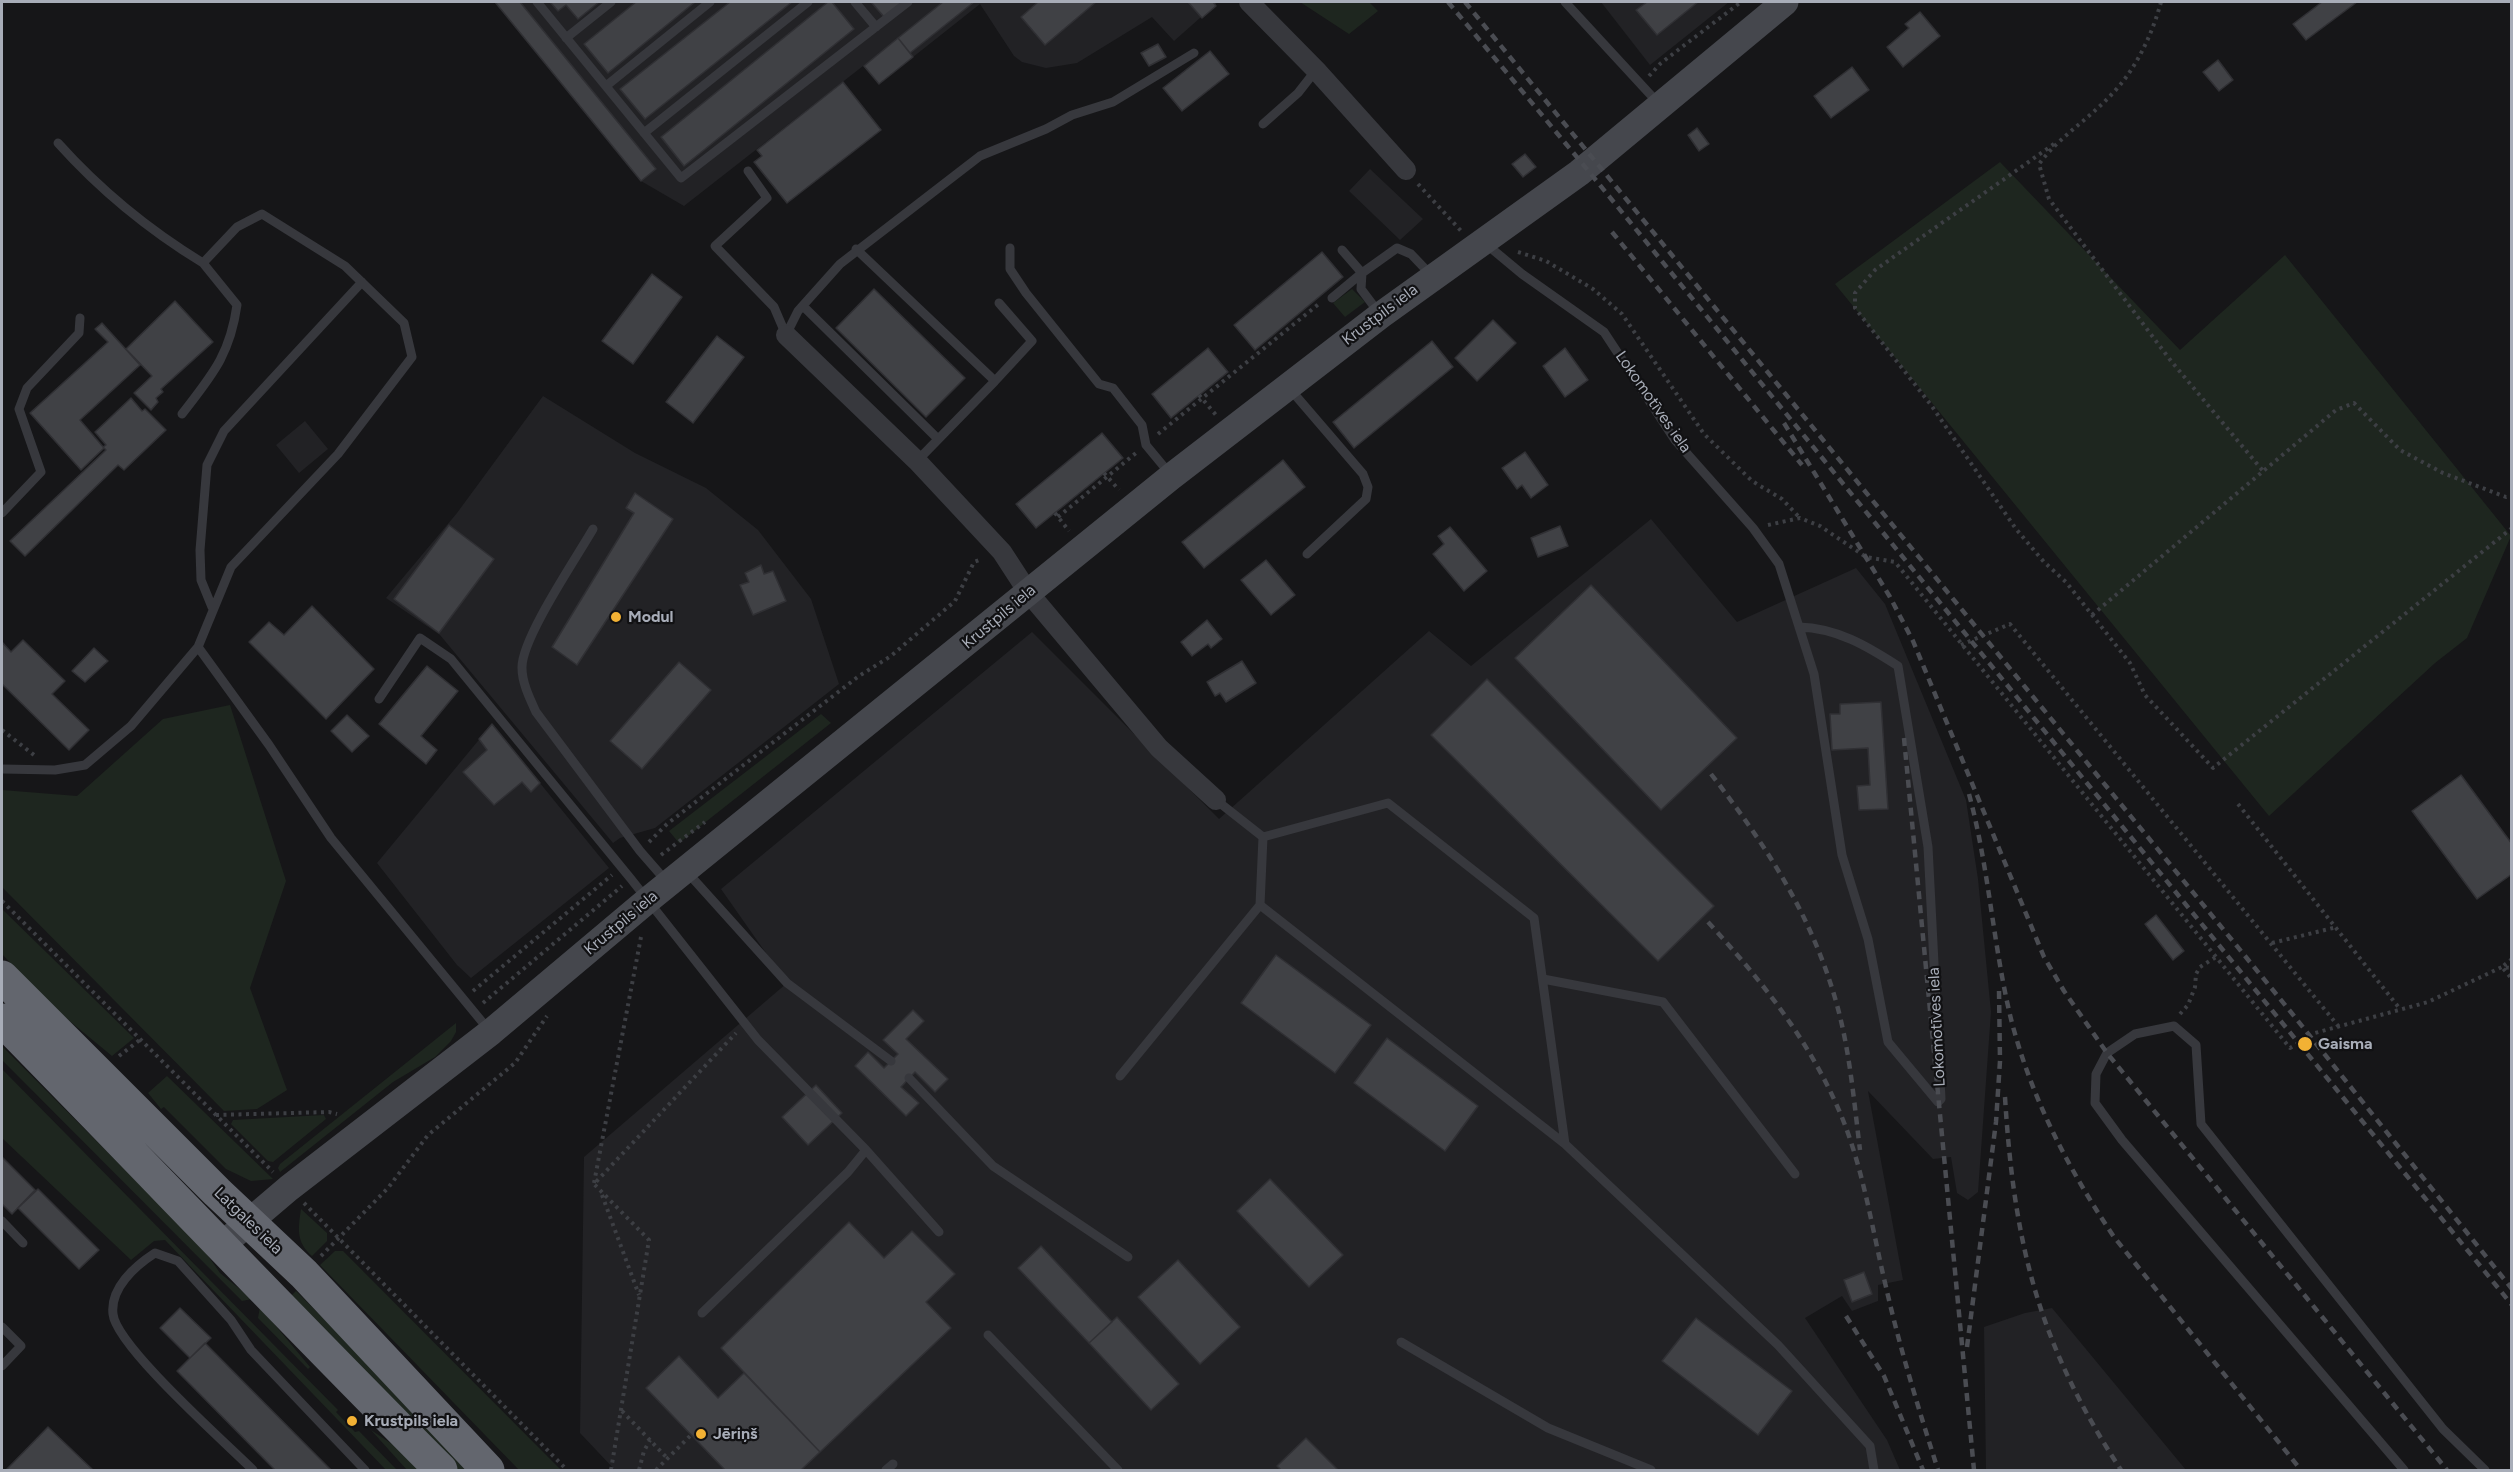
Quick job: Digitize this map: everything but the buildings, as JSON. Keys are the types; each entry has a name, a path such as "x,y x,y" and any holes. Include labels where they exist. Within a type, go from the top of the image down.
{"highway":[{"name":"Latgales iela","path":"2,977 303,1274 488,1470"},
{"name":"Latgales iela","path":"2,1020 222,1245 264,1293 441,1470"}],"street":[{"path":"1249,2 1316,70 1406,170"},
{"name":"Krustpils iela","path":"222,1245 248,1222 491,1032 667,884 1286,385 1433,277 1474,237 1579,173 1785,2"},
{"path":"786,335 917,461 1002,552 1028,592 1159,748 1216,800"}],"lane":[{"path":"537,2 681,178 908,2"},
{"path":"566,38 611,2"},
{"path":"606,86 710,2"},
{"path":"644,133 808,2"},
{"path":"855,2 876,27"},
{"path":"1580,2 1569,5 1661,106"},
{"path":"786,335 803,306 856,249 980,156 1046,129 1072,115 1113,102 1194,53"},
{"path":"1263,124 1298,93 1316,70"},
{"path":"58,143 87,175 157,235 203,263 237,305 233,334 218,368 182,414"},
{"path":"748,171 767,198 715,246 774,307 786,335"},
{"path":"2,769 55,770 85,765 131,726 198,647 212,607 231,567 338,454 412,357 404,323 362,282 345,266 262,214 237,227 203,263"},
{"name":"Lokomotīves iela","path":"1474,237 1604,332 1675,440 1754,528 1779,564 1799,627 1814,674 1842,855 1868,939 1888,1042 1938,1102 1941,1099 1928,847 1898,666 1864,644 1821,627 1799,627"},
{"path":"1010,248 1010,269 1026,293 1099,384 1113,388 1142,425 1146,445 1172,476"},
{"path":"1332,298 1397,248 1411,254 1433,277"},
{"path":"856,249 995,381"},
{"path":"1342,250 1362,273 1361,289 1381,315"},
{"path":"212,607 201,580 200,549 207,465 224,430 362,282"},
{"path":"917,461 1032,341 999,303"},
{"path":"803,306 938,439"},
{"path":"2,513 41,472 19,408 27,388 79,333 80,318"},
{"path":"1286,385 1363,474 1368,487 1366,499 1307,554"},
{"path":"593,529 529,640 522,667 527,692 536,712 667,884 745,1024 777,1060 866,1150 939,1233"},
{"path":"379,699 420,638 452,659 622,867 667,884 787,983 891,1061"},
{"path":"198,647 269,745 331,838 491,1032"},
{"path":"1216,800 1263,837"},
{"path":"1263,837 1388,803 1534,918 1565,1144"},
{"path":"1120,1076 1260,905 1263,837"},
{"path":"1260,905 1565,1144 1778,1346 1870,1446 1874,1470"},
{"path":"1542,979 1663,1002 1795,1174"},
{"path":"2404,1470 2122,1140 2095,1103 2096,1074 2107,1053 2135,1034 2174,1026 2196,1045 2201,1124 2443,1429 2485,1470"},
{"path":"909,1078 993,1166 1128,1257"},
{"path":"702,1313 848,1172 866,1150"},
{"path":"2,1221 23,1243"},
{"path":"253,1470 130,1348 113,1316 115,1295 136,1265 155,1253 178,1261 231,1320 251,1350 365,1470"},
{"path":"2,1327 21,1346 2,1366"},
{"path":"988,1335 1118,1470"},
{"path":"1401,1342 1548,1428 1651,1470"}],"path":[{"path":"1642,84 1661,63 1741,2"},
{"path":"2161,2 2152,35 2113,94 2054,144 1875,270 1856,293 1855,308 1931,405 2016,529 2044,562 2066,582 2130,663 2145,695 2213,768 2511,528"},
{"path":"2054,144 2039,164 2049,199 2171,361 2263,471"},
{"path":"1406,170 1474,237"},
{"path":"1514,250 1546,261 1593,289 1622,314 1704,434 1752,481 1782,499 1800,518 1820,526 1866,557 1895,562 2290,1048 2309,1035 2428,1002 2502,967 2511,959"},
{"path":"1074,536 1056,515 1146,445 1200,397 1324,299 1332,298"},
{"path":"1200,397 1212,411"},
{"path":"2092,615 2336,410 2354,404 2400,450 2443,473 2506,497 2511,496"},
{"path":"1106,475 1117,488"},
{"path":"1754,528 1800,518"},
{"path":"640,851 667,824 859,676 891,656 955,601 974,562 1002,552"},
{"path":"1961,645 2010,624 2339,1028"},
{"path":"2,730 55,770"},
{"path":"2238,804 2400,1009"},
{"path":"464,1000 622,867"},
{"path":"594,1184 667,884"},
{"path":"2272,943 2337,927"},
{"path":"2174,1026 2188,1005 2199,967 2216,957"},
{"path":"2502,967 2511,968"},
{"path":"2502,967 2511,979"},
{"path":"316,1261 388,1188 428,1135 515,1063 552,1009"},
{"path":"594,1184 745,1024"},
{"path":"119,1056 141,1039"},
{"path":"216,1115 329,1112 337,1114"},
{"path":"594,1184 649,1240 611,1470"},
{"path":"601,1191 640,1297"},
{"path":"621,1410 668,1459"},
{"path":"656,1470 691,1435"},
{"path":"639,1470 644,1451 650,1440"}],"shaded area":[{"path":"495,2 1218,2 1174,41 1152,17 1077,63 1046,68 1022,62 1014,56 980,4 879,84 863,66 684,206 641,181"},
{"path":"1300,2 1369,2 1378,11 1349,34"},
{"path":"1601,2 1729,2 1650,65"},
{"path":"2000,162 2180,350 2285,255 2511,536 2467,638 2435,663 2269,816 1835,284"},
{"path":"1370,169 1423,219 1400,240 1349,191"},
{"path":"1352,289 1365,302 1345,317 1333,303"},
{"name":"Modul","path":"543,396 635,453 706,488 758,530 811,599 839,684 655,828 620,838 613,843 440,635 386,598 457,513"},
{"path":"305,421 328,449 299,473 276,445"},
{"path":"1651,519 1737,622 1856,568 1885,604 1966,800 1978,879 1991,1012 1978,1192 1968,1200 1957,1193 1951,1157 1933,1159 1868,1091 1903,1280 1878,1285 1878,1301 1852,1311 1842,1296 1805,1318 1887,1440 1900,1470 615,1470 580,1433 584,1157 787,983 721,889 1032,632 1219,819 1429,631 1471,666"},
{"path":"230,705 286,881 250,988 287,1090 257,1109 224,1111 2,887 2,790 77,796 163,719"},
{"path":"821,714 831,723 679,843 669,831"},
{"path":"492,724 609,868 471,978 457,965 377,863"},
{"path":"2,909 134,1038 112,1056 49,1004 2,954"},
{"path":"456,1023 456,1032 451,1041 435,1057 393,1082 280,1172 278,1168 280,1164"},
{"path":"2,1046 202,1247 220,1273 252,1299 242,1301 2,1060"},
{"path":"2,1069 338,1410 336,1412 355,1432 359,1431 397,1470 386,1470 165,1240 154,1241 131,1260 2,1138"},
{"path":"167,1076 273,1179 251,1181 226,1169 164,1107 161,1109 148,1093"},
{"path":"324,1115 326,1119 273,1162 268,1161 231,1124 233,1120"},
{"path":"301,1209 327,1233 327,1241 312,1256 303,1246 299,1235"},
{"path":"335,1251 343,1251 561,1470 519,1470 320,1265"},
{"path":"296,1291 381,1376 469,1470 457,1470 288,1299"},
{"path":"260,1307 310,1367 308,1369 258,1318"},
{"path":"2052,1308 2186,1470 1986,1470 1984,1327 2025,1313"},
{"path":"371,1430 398,1448 421,1470 407,1470"}],"railway":[{"path":"1448,2 1586,168 2512,1305"},
{"path":"1465,2 2290,1011 2512,1289"},
{"path":"1612,232 1802,465"},
{"path":"1784,423 1890,597 1913,641 2044,957 2064,991 2107,1053 2447,1470"},
{"path":"1904,738 1974,1470"},
{"path":"1711,774 1769,855 1815,941 1837,1005 1845,1041 1860,1150"},
{"path":"1969,794 2011,1019 2029,1077 2053,1133 2097,1212 2114,1237 2301,1470"},
{"path":"1708,922 1766,989 1800,1037 1829,1088 1841,1115 1856,1157 1891,1310 1938,1470"},
{"path":"1967,1347 1996,1122 2000,1061 1999,990"},
{"path":"2005,1097 2015,1200 2036,1292 2051,1336 2070,1380 2121,1470"},
{"path":"1846,1316 1884,1376 1923,1470"}],"place":[{"name":"Modul","path":"616,617"},
{"name":"Gaisma","path":"2305,1044"},
{"name":"Krustpils iela","path":"352,1421"},
{"name":"Jēriņš","path":"701,1434"}]}
